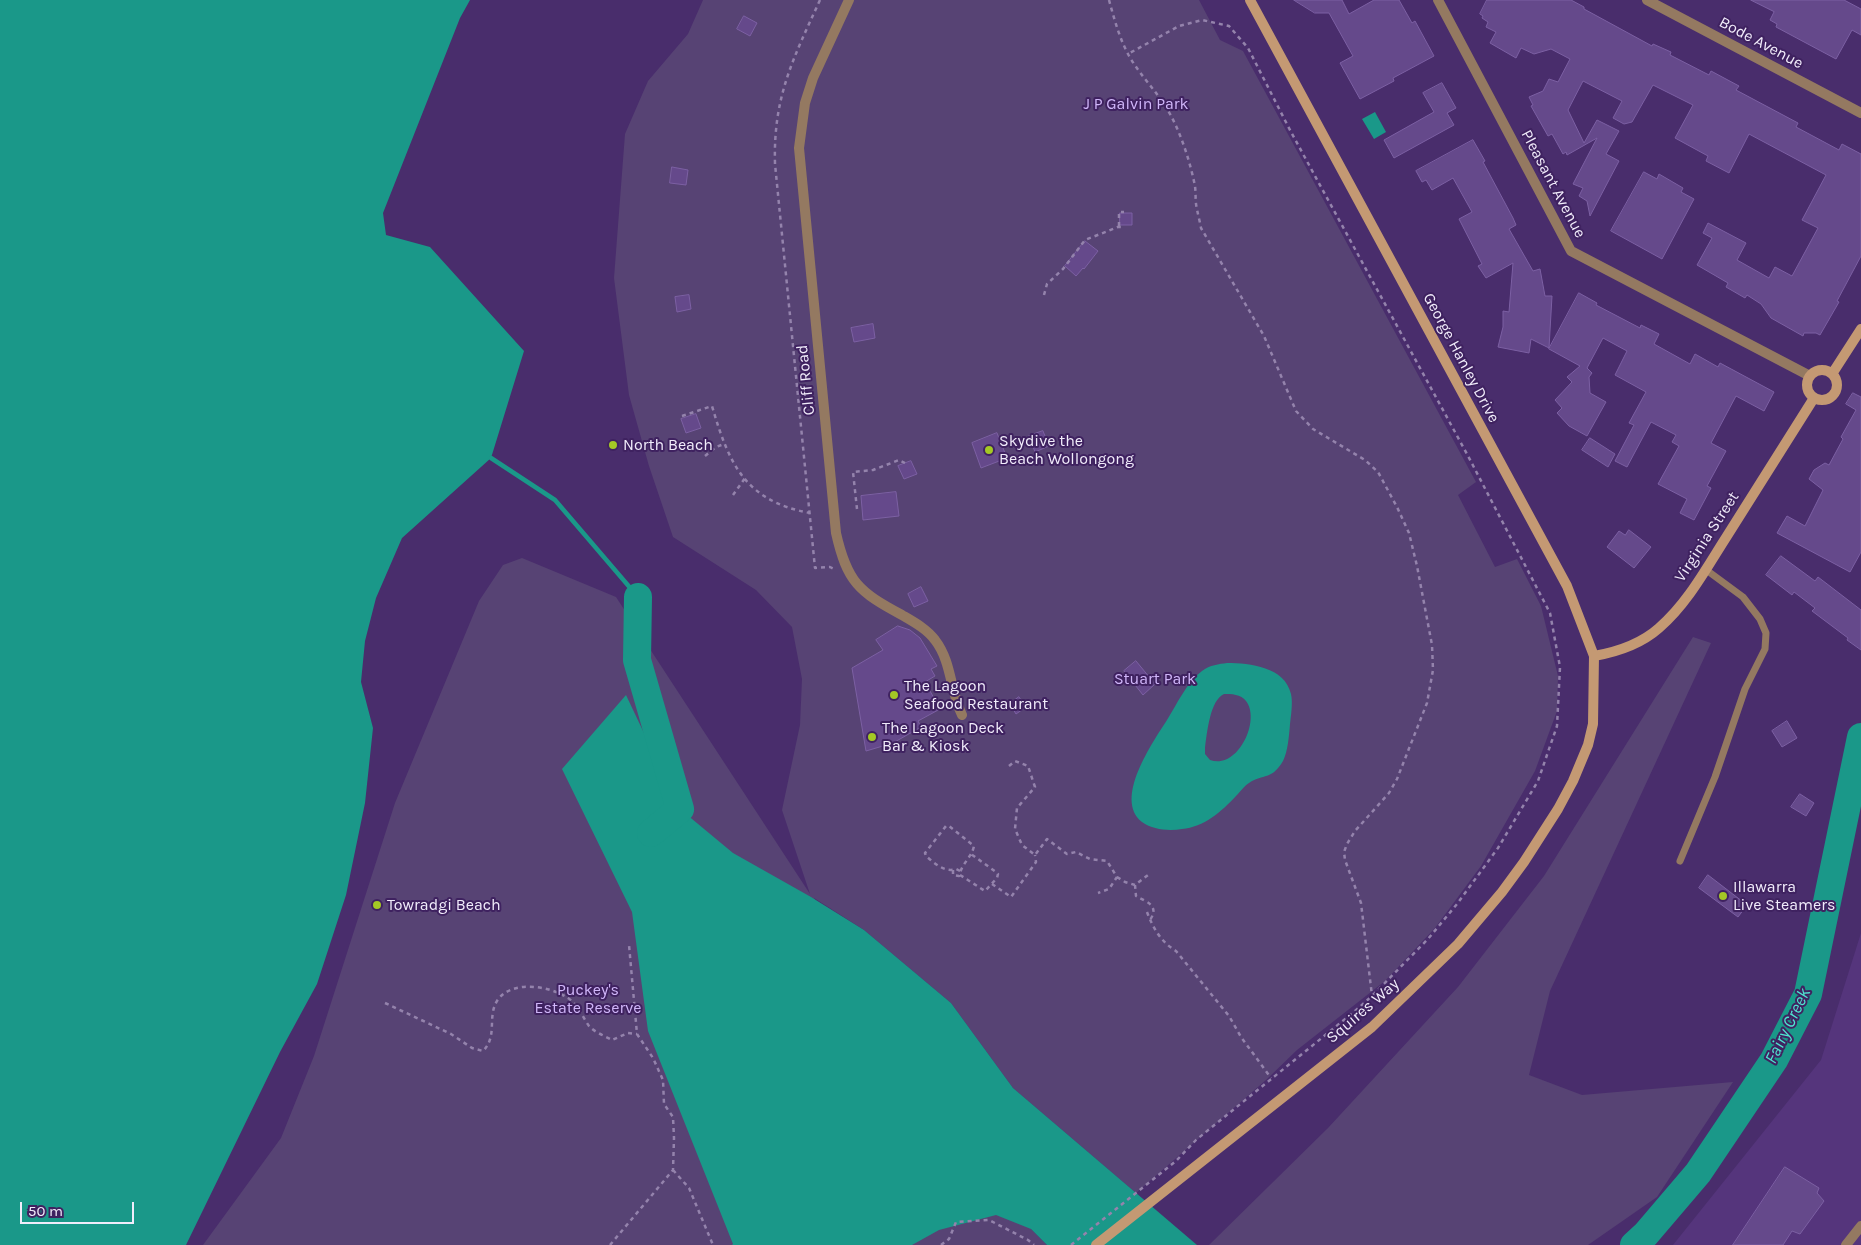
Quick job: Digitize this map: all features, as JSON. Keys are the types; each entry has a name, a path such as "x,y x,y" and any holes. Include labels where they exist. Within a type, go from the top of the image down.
{"main road":[{"name":"George Hanley Drive","path":"1250,0 1568,586 1594,656 1593,724 1588,745"},
{"path":"1832,374 1861,329"},
{"path":"1821,370 1832,374 1837,380 1838,385 1835,394 1822,401 1814,398 1807,388 1810,376 1816,371 1821,370"},
{"name":"Virginia Street","path":"1594,656 1616,652 1635,643 1659,629 1676,610 1706,569 1814,398"},
{"name":"Squires Way","path":"1096,1245 1372,1027 1458,944 1502,892 1542,836 1573,781 1588,745"}],"street":[{"name":"Cliff Road","path":"849,0 812,78 805,103 799,148 836,533 845,566 856,584 872,598 920,626 936,642 946,660 953,694 962,715"},
{"name":"Pleasant Avenue","path":"1438,0 1571,251 1810,376"},
{"name":"Bode Avenue","path":"1648,0 1861,114"},
{"path":"1846,1245 1861,1226"}],"lane":[{"path":"1680,861 1715,778 1745,690 1765,649 1766,633 1760,619 1743,597 1706,569"}],"path":[{"path":"1109,0 1120,38 1128,54 1170,114 1190,164 1196,188 1196,208 1201,228 1264,336 1296,411 1313,429 1365,460 1378,472 1409,533 1432,645 1433,670 1430,689 1422,717 1397,779 1389,793 1355,831 1344,852 1345,860 1361,903 1372,996"},
{"path":"1072,1245 1176,1161 1196,1140 1372,996 1428,939 1457,904 1498,848 1538,781 1557,726 1560,667 1550,613 1467,454 1291,132 1248,48 1229,26 1202,20 1179,26 1128,54"},
{"path":"1120,226 1120,212 1124,212"},
{"path":"1044,295 1046,284 1063,269 1084,240 1120,226 1124,227"},
{"path":"682,416 712,406 724,444 738,471 744,478 754,488 773,501 790,509 810,514"},
{"path":"705,456 716,447 724,444"},
{"path":"857,509 853,472 873,470 898,460 905,463"},
{"path":"732,495 744,478"},
{"path":"992,884 1011,897 1036,862 1035,856 1022,845 1015,829 1017,808 1035,788 1028,766 1015,761 1009,766"},
{"path":"953,870 953,875 956,877 960,873 971,854 974,850 974,846 949,826 943,828 925,853 926,856 942,868 956,869 960,873 982,890 988,890 998,874 971,854"},
{"path":"1035,856 1046,839 1067,854 1076,852 1090,859 1107,861 1117,876 1125,882 1135,885"},
{"path":"1135,885 1148,875"},
{"path":"1098,893 1109,889 1117,876"},
{"path":"1135,885 1136,896 1147,900 1154,910 1150,920"},
{"path":"1147,912 1162,940 1176,951 1229,1016 1241,1037 1271,1078"},
{"path":"610,1245 673,1170 673,1117 664,1104 662,1080 653,1058 637,1034 629,945"},
{"path":"385,1003 451,1034 472,1048 483,1051 489,1045 493,1025 491,1014 498,1000 506,992 518,987 555,991 569,999 581,1011 590,1027 612,1040 628,1033 637,1034"},
{"path":"673,1170 689,1188 713,1245"},
{"path":"941,1245 949,1239 956,1222 989,1220 1034,1245"}],"shaded area":[{"path":"0,0 470,0 460,18 383,213 386,235 430,247 524,351 491,458 402,538 376,598 365,641 361,682 373,728 365,803 346,895 317,984 280,1052 186,1245 0,1245"},
{"path":"1375,112 1386,132 1374,139 1362,119"},
{"path":"1224,663 1246,664 1265,668 1282,678 1287,685 1291,694 1292,709 1288,743 1283,761 1271,774 1247,784 1218,813 1205,822 1190,828 1172,830 1146,825 1134,812 1132,799 1133,785 1145,756 1192,681 1205,669","holes":["1224,694 1233,694 1246,701 1250,709 1249,731 1238,751 1230,758 1220,761 1210,760 1205,754 1210,718 1215,703"]},
{"path":"626,695 680,809 733,853 811,897 864,930 951,1003 1013,1088 1197,1245 1047,1245 1031,1229 996,1215 939,1230 912,1245 732,1245 648,1031 632,912 562,769"},
{"path":"1861,933 1861,1245 1673,1245 1821,1060"}],"green space":[{"name":"Stuart Park","path":"703,0 1199,0 1220,40 1243,51 1476,482 1458,495 1495,567 1517,559 1541,606 1558,676 1557,711 1535,771 1481,866 1435,928 1385,981 1297,1050 1266,1080 1136,1193 1013,1088 951,1003 864,930 814,898 1031,1229 1047,1245 203,1245 281,1138 314,1056 395,803 479,601 503,565 522,558 616,597 810,894 782,810 800,725 802,679 792,627 756,590 673,537 649,466 629,395 614,278 625,134 648,81 688,34"},
{"path":"1693,637 1711,643 1550,991 1529,1075 1582,1095 1733,1082 1657,1197 1588,1245 1209,1245 1328,1128 1458,987 1544,876"}],"building":[{"path":"1294,0 1342,0 1349,14 1374,0 1399,0 1412,23 1415,21 1434,56 1393,78 1394,81 1360,99 1340,63 1353,56 1329,13 1315,13"},
{"path":"1487,0 1571,0 1652,46 1653,44 1671,52 1670,55 1709,75 1711,71 1739,86 1736,90 1798,123 1796,127 1839,150 1842,144 1861,154 1861,256 1837,301 1839,302 1820,335 1804,333 1803,336 1771,318 1761,304 1747,295 1745,298 1726,287 1728,283 1697,265 1712,238 1703,233 1708,223 1746,243 1737,260 1769,278 1775,267 1792,276 1818,228 1802,220 1826,175 1749,134 1729,173 1706,161 1708,156 1675,138 1693,105 1653,85 1632,122 1624,124 1613,118 1622,101 1583,81 1568,110 1584,143 1597,120 1619,131 1606,154 1619,161 1590,216 1587,201 1579,196 1583,188 1573,184 1597,138 1567,155 1566,152 1563,154 1552,134 1548,136 1531,106 1533,105 1529,97 1543,91 1549,79 1558,82 1570,59 1551,49 1534,54 1521,48 1516,58 1490,43 1496,32 1486,27 1488,22 1480,14"},
{"path":"1751,0 1844,0 1861,9 1861,35 1852,30 1836,59 1776,27 1777,24 1770,20 1774,12"},
{"path":"744,16 757,23 750,36 737,29"},
{"path":"1442,83 1456,108 1447,113 1454,125 1394,158 1384,140 1434,112 1423,93"},
{"path":"1473,140 1516,225 1509,229 1533,271 1540,269 1545,296 1552,296 1549,348 1531,339 1529,353 1498,347 1503,327 1503,311 1509,312 1513,263 1486,278 1478,266 1482,264 1459,219 1472,212 1453,178 1432,190 1426,180 1422,182 1416,171"},
{"path":"672,167 688,170 686,185 670,183"},
{"path":"1644,172 1657,179 1659,174 1683,188 1681,192 1694,199 1662,259 1611,231"},
{"path":"1120,213 1132,213 1132,225 1120,225"},
{"path":"1085,241 1098,251 1076,276 1065,266"},
{"path":"1579,293 1597,303 1596,305 1640,328 1641,325 1659,334 1654,344 1690,364 1695,354 1718,367 1720,363 1774,392 1764,411 1736,396 1711,443 1726,451 1707,486 1711,488 1694,520 1680,513 1687,499 1658,484 1679,446 1672,442 1676,435 1651,422 1627,467 1615,461 1634,425 1629,423 1646,392 1615,375 1627,351 1603,338 1587,368 1592,373 1589,377 1590,393 1606,402 1587,436 1569,426 1557,413 1562,408 1555,400 1572,382 1567,377 1580,366 1549,349"},
{"path":"689,295 691,309 677,312 675,297"},
{"path":"873,324 875,338 854,342 851,328"},
{"path":"1853,393 1861,397 1861,552 1850,572 1777,533 1787,516 1805,526 1823,490 1809,479 1814,470 1825,463 1829,465 1843,439 1841,437 1856,410 1846,404"},
{"path":"696,414 701,428 686,433 681,419"},
{"path":"1043,431 1049,446 1035,452 1029,436"},
{"path":"997,433 1007,458 981,468 972,443"},
{"path":"1590,438 1615,454 1608,467 1582,450"},
{"path":"911,461 917,474 904,479 898,466"},
{"path":"896,492 899,516 863,520 861,496"},
{"path":"1629,530 1651,547 1634,568 1607,547 1619,531 1625,535"},
{"path":"1781,556 1815,581 1818,577 1861,610 1861,650 1812,611 1815,608 1794,592 1792,595 1766,575"},
{"path":"921,587 928,601 914,607 908,594"},
{"name":"The Lagoon Seafood Restaurant","path":"898,626 910,630 920,638 937,666 931,669 935,676 925,682 940,709 918,721 921,727 893,743 866,751 852,668 883,650 876,640"},
{"path":"1136,661 1155,684 1143,695 1124,671"},
{"path":"1019,697 1026,707 1016,714 1010,704"},
{"path":"1787,721 1797,738 1782,747 1772,731"},
{"path":"1800,794 1814,803 1806,816 1791,807"},
{"name":"Illawarra Live Steamers","path":"1708,875 1747,905 1738,917 1699,888"},
{"path":"1785,1167 1819,1188 1817,1193 1824,1201 1800,1234 1792,1231 1783,1245 1733,1245"}],"waterway":[{"path":"491,458 555,500 638,597"},
{"path":"638,597 637,660 680,809 651,833"},
{"name":"Fairy Creek","path":"1634,1245 1646,1234 1698,1173 1774,1060 1808,994 1861,737"}],"place":[{"name":"North Beach","path":"613,445"},
{"name":"Skydive the Beach Wollongong","path":"989,450"},
{"name":"The Lagoon Seafood Restaurant","path":"894,695"},
{"name":"The Lagoon Deck Bar & Kiosk","path":"872,737"},
{"name":"Illawarra Live Steamers","path":"1723,896"},
{"name":"Towradgi Beach","path":"377,905"}],"park label":[{"name":"J P Galvin Park","path":"1136,104"},
{"name":"Puckey's Estate Reserve","path":"588,999"}]}
